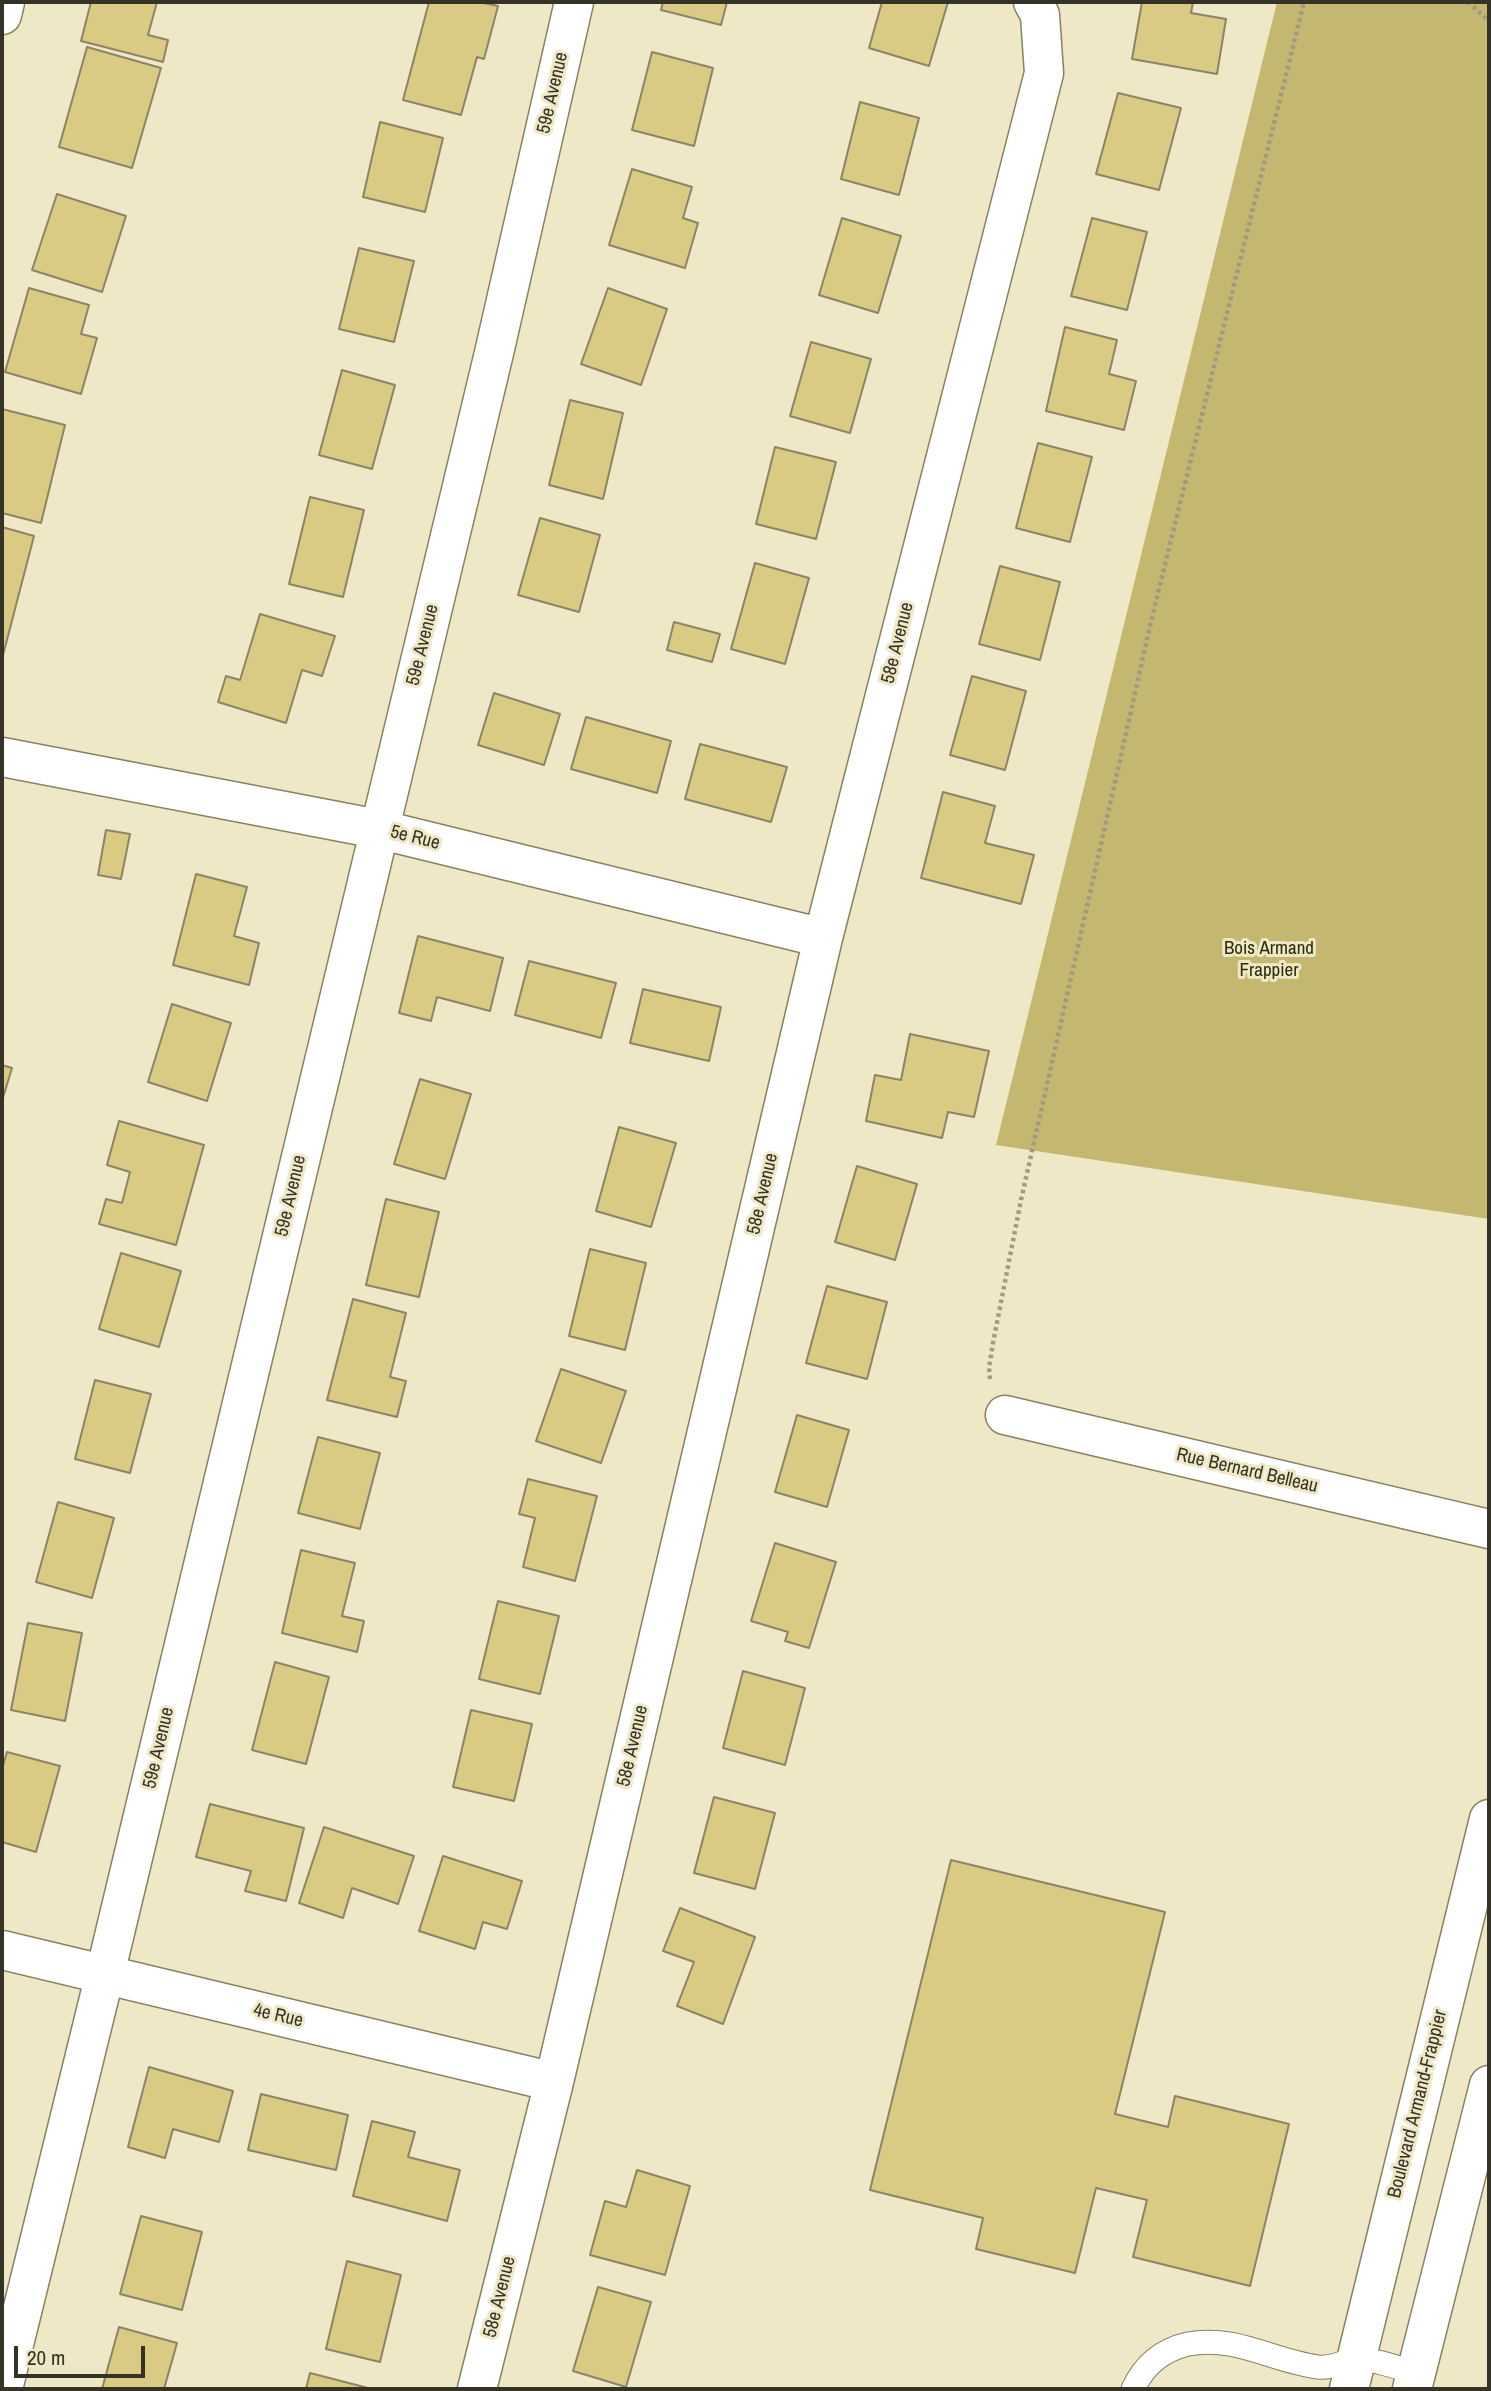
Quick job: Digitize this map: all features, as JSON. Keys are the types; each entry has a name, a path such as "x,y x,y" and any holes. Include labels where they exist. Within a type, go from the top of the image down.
{"street":[{"path":"2,15 5,2"},
{"name":"59e Avenue","path":"3,2389 494,353 574,2"},
{"name":"58e Avenue","path":"477,2389 554,2082 823,938 1044,73 1040,15 1033,2"},
{"name":"5e Rue","path":"2,757 378,829 823,938"},
{"name":"Rue Bernard Belleau","path":"1005,1415 1489,1529"},
{"name":"Boulevard Armand-Frappier","path":"1353,2374 1489,1819"},
{"name":"4e Rue","path":"2,1950 554,2082"},
{"path":"1414,2381 1489,2085"}],"lane":[{"path":"1133,2389 1150,2363 1164,2351 1202,2341 1226,2342 1319,2367 1336,2367 1353,2374 1414,2381"}],"path":[{"path":"1005,1415 992,1393 989,1368 1021,1200 1153,612 1304,2"},
{"path":"1468,2 1489,21"}],"green space":[{"name":"Bois Armand Frappier","path":"1277,2 1489,2 1489,1219 996,1145"}],"building":[{"path":"91,2 157,2 148,35 168,40 163,62 81,41"},
{"path":"429,2 479,2 498,6 484,59 477,57 461,115 403,100"},
{"path":"663,2 727,2 721,25 661,10"},
{"path":"882,2 948,2 929,66 869,48"},
{"path":"1142,2 1193,2 1191,13 1226,19 1217,74 1132,59"},
{"path":"87,47 161,68 132,168 59,147"},
{"path":"652,52 713,68 694,146 632,130"},
{"path":"1118,93 1181,108 1159,190 1096,174"},
{"path":"860,102 919,118 899,195 841,179"},
{"path":"380,122 443,138 425,212 363,197"},
{"path":"632,169 692,187 683,218 698,223 685,268 609,245"},
{"path":"57,194 126,216 102,292 32,270"},
{"path":"842,218 901,236 878,313 819,295"},
{"path":"1092,218 1147,232 1127,310 1071,296"},
{"path":"359,248 414,261 394,342 339,329"},
{"path":"29,288 89,305 81,334 97,338 81,394 5,372"},
{"path":"608,288 667,309 641,385 581,364"},
{"path":"1065,327 1117,340 1109,374 1136,381 1124,430 1046,411"},
{"path":"811,342 871,359 850,433 790,416"},
{"path":"342,370 395,385 372,469 319,455"},
{"path":"570,400 623,413 603,499 549,485"},
{"path":"2,409 65,425 41,523 2,513"},
{"path":"1038,443 1092,457 1070,542 1016,528"},
{"path":"775,447 836,462 816,539 756,524"},
{"path":"310,497 364,510 343,597 289,584"},
{"path":"540,518 600,535 579,612 518,595"},
{"path":"2,527 34,536 2,659"},
{"path":"755,563 809,578 785,664 731,649"},
{"path":"1000,566 1060,582 1040,660 979,644"},
{"path":"260,614 335,636 322,676 302,670 286,723 218,702 226,676 240,680"},
{"path":"674,622 720,634 712,662 667,650"},
{"path":"972,676 1026,691 1005,770 950,755"},
{"path":"494,693 560,714 544,765 478,745"},
{"path":"586,717 671,741 657,793 571,769"},
{"path":"700,744 787,767 771,822 685,799"},
{"path":"943,792 995,806 985,843 1034,855 1021,904 921,878"},
{"path":"106,830 130,834 121,879 98,875"},
{"path":"196,874 247,887 234,936 259,943 249,985 173,965"},
{"path":"418,936 503,958 490,1011 437,997 431,1021 399,1013"},
{"path":"529,961 616,983 601,1038 515,1015"},
{"path":"643,989 721,1007 709,1061 630,1043"},
{"path":"172,1004 231,1023 207,1101 148,1082"},
{"path":"910,1034 989,1051 974,1117 948,1112 942,1138 866,1121 875,1075 901,1080"},
{"path":"2,1065 12,1068 2,1101"},
{"path":"420,1079 471,1094 445,1179 394,1164"},
{"path":"119,1121 204,1145 176,1245 99,1224 106,1199 122,1203 130,1172 107,1165"},
{"path":"619,1127 676,1143 651,1227 596,1211"},
{"path":"857,1166 917,1184 895,1260 835,1242"},
{"path":"386,1199 439,1212 419,1297 366,1285"},
{"path":"590,1249 646,1263 625,1350 569,1336"},
{"path":"121,1253 181,1271 159,1347 99,1329"},
{"path":"827,1286 887,1302 867,1379 806,1363"},
{"path":"353,1299 406,1313 390,1377 406,1381 397,1417 327,1400"},
{"path":"561,1369 626,1391 601,1463 536,1441"},
{"path":"95,1380 151,1394 130,1473 75,1459"},
{"path":"797,1415 849,1430 827,1507 775,1492"},
{"path":"318,1437 380,1453 360,1529 298,1513"},
{"path":"528,1479 597,1496 575,1581 523,1567 535,1518 519,1514"},
{"path":"58,1502 114,1518 92,1598 36,1582"},
{"path":"775,1543 836,1562 809,1648 785,1641 788,1632 751,1621"},
{"path":"301,1550 355,1563 342,1616 364,1621 357,1652 282,1633"},
{"path":"498,1601 559,1616 540,1694 479,1679"},
{"path":"28,1623 82,1633 65,1721 11,1710"},
{"path":"275,1662 329,1677 306,1764 252,1750"},
{"path":"743,1671 805,1688 785,1765 723,1748"},
{"path":"471,1710 532,1724 514,1801 453,1787"},
{"path":"7,1752 60,1766 36,1852 2,1842 2,1769"},
{"path":"714,1797 775,1813 755,1889 694,1873"},
{"path":"210,1804 304,1828 286,1901 245,1891 251,1871 196,1857"},
{"path":"324,1827 414,1856 398,1904 352,1888 343,1918 299,1903"},
{"path":"443,1856 522,1881 507,1929 483,1922 475,1949 419,1931"},
{"path":"951,1860 1165,1912 1115,2114 1168,2127 1175,2096 1289,2124 1250,2286 1133,2257 1147,2200 1096,2188 1075,2273 976,2249 983,2218 870,2190"},
{"path":"680,1908 755,1937 723,2024 677,2006 694,1962 663,1951"},
{"path":"149,2067 233,2091 219,2142 173,2129 165,2158 128,2147"},
{"path":"261,2094 348,2115 336,2170 248,2150"},
{"path":"372,2121 415,2132 408,2157 460,2170 447,2221 353,2196"},
{"path":"637,2170 690,2186 665,2275 590,2255 605,2201 626,2207"},
{"path":"141,2216 202,2232 182,2310 120,2294"},
{"path":"347,2261 401,2275 380,2362 326,2349"},
{"path":"598,2287 651,2302 626,2387 573,2371"},
{"path":"119,2327 177,2343 164,2389 102,2389"},
{"path":"310,2373 372,2389 306,2389"}]}
